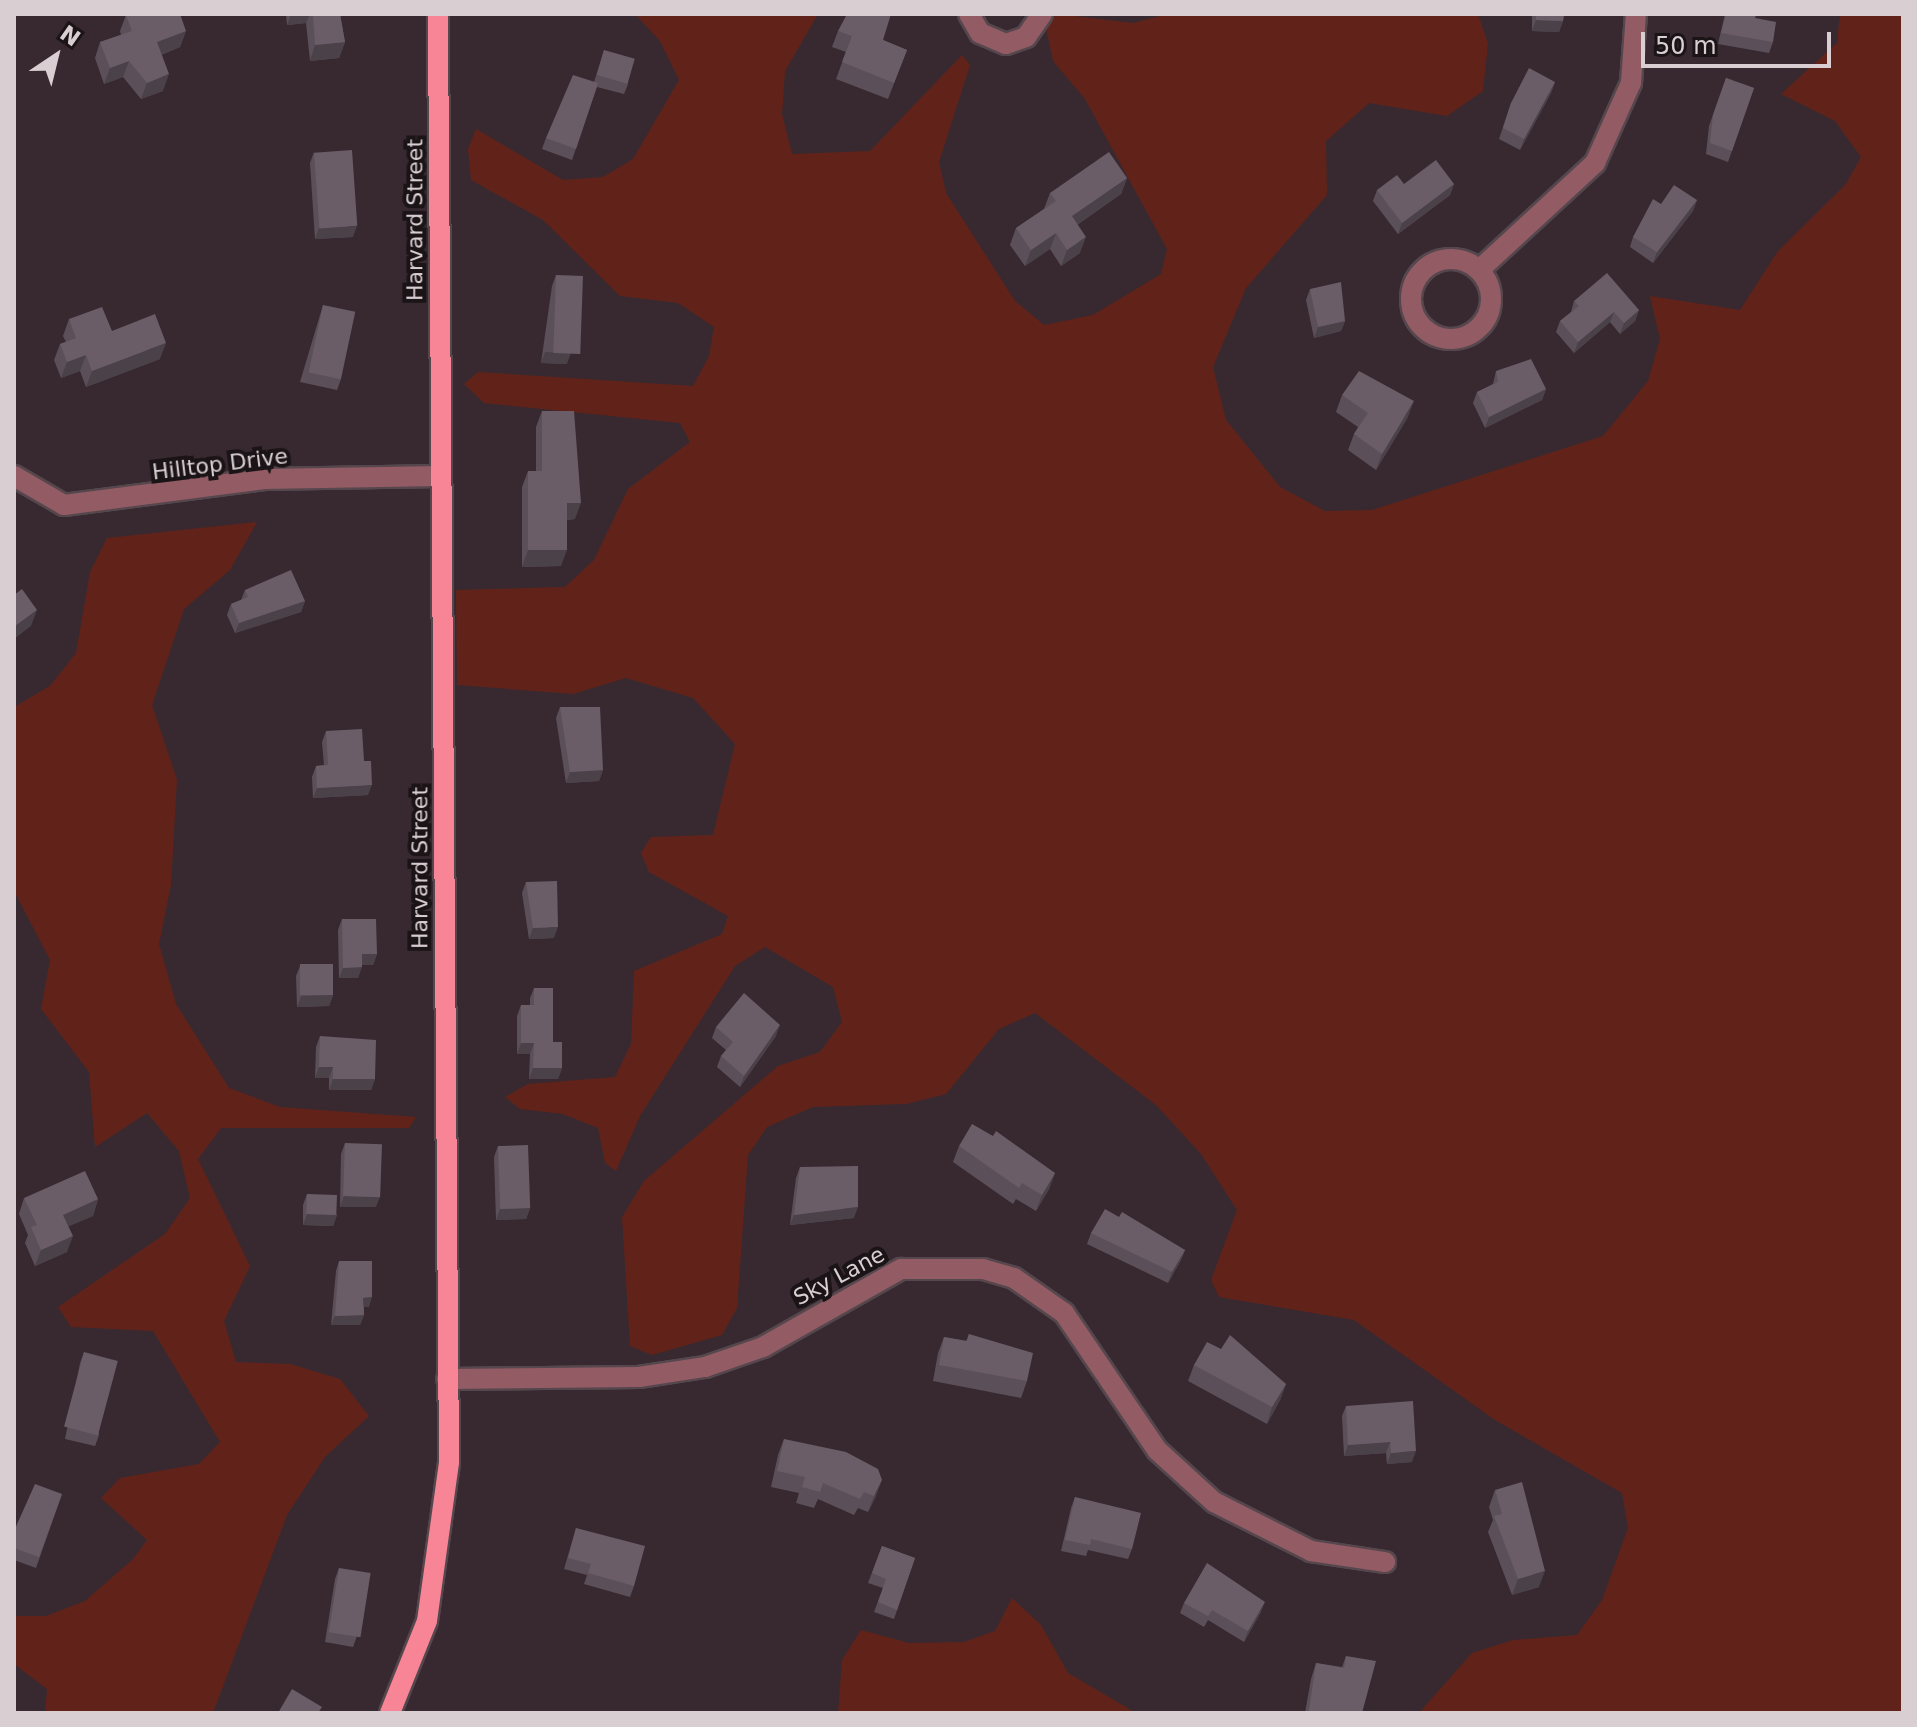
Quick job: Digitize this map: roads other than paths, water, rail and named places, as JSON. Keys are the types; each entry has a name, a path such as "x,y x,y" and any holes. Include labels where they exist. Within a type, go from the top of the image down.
{"main road":[{"name":"Harvard Street","path":"390,1713 427,1621 442,1546 447,1379 438,14"}],"street":[{"path":"969,14 980,33 1006,44 1026,37 1042,14"},
{"path":"1479,270 1595,163 1631,83 1636,14"},
{"path":"1452,259 1479,270 1492,300 1484,324 1456,340 1425,330 1411,302 1419,274 1452,259"},
{"name":"Hilltop Drive","path":"14,476 64,505 264,479 441,476"},
{"name":"Sky Lane","path":"447,1379 673,1374 763,1347 901,1269 983,1269 1014,1278 1064,1313 1157,1450 1214,1502 1311,1551 1385,1562"}]}
